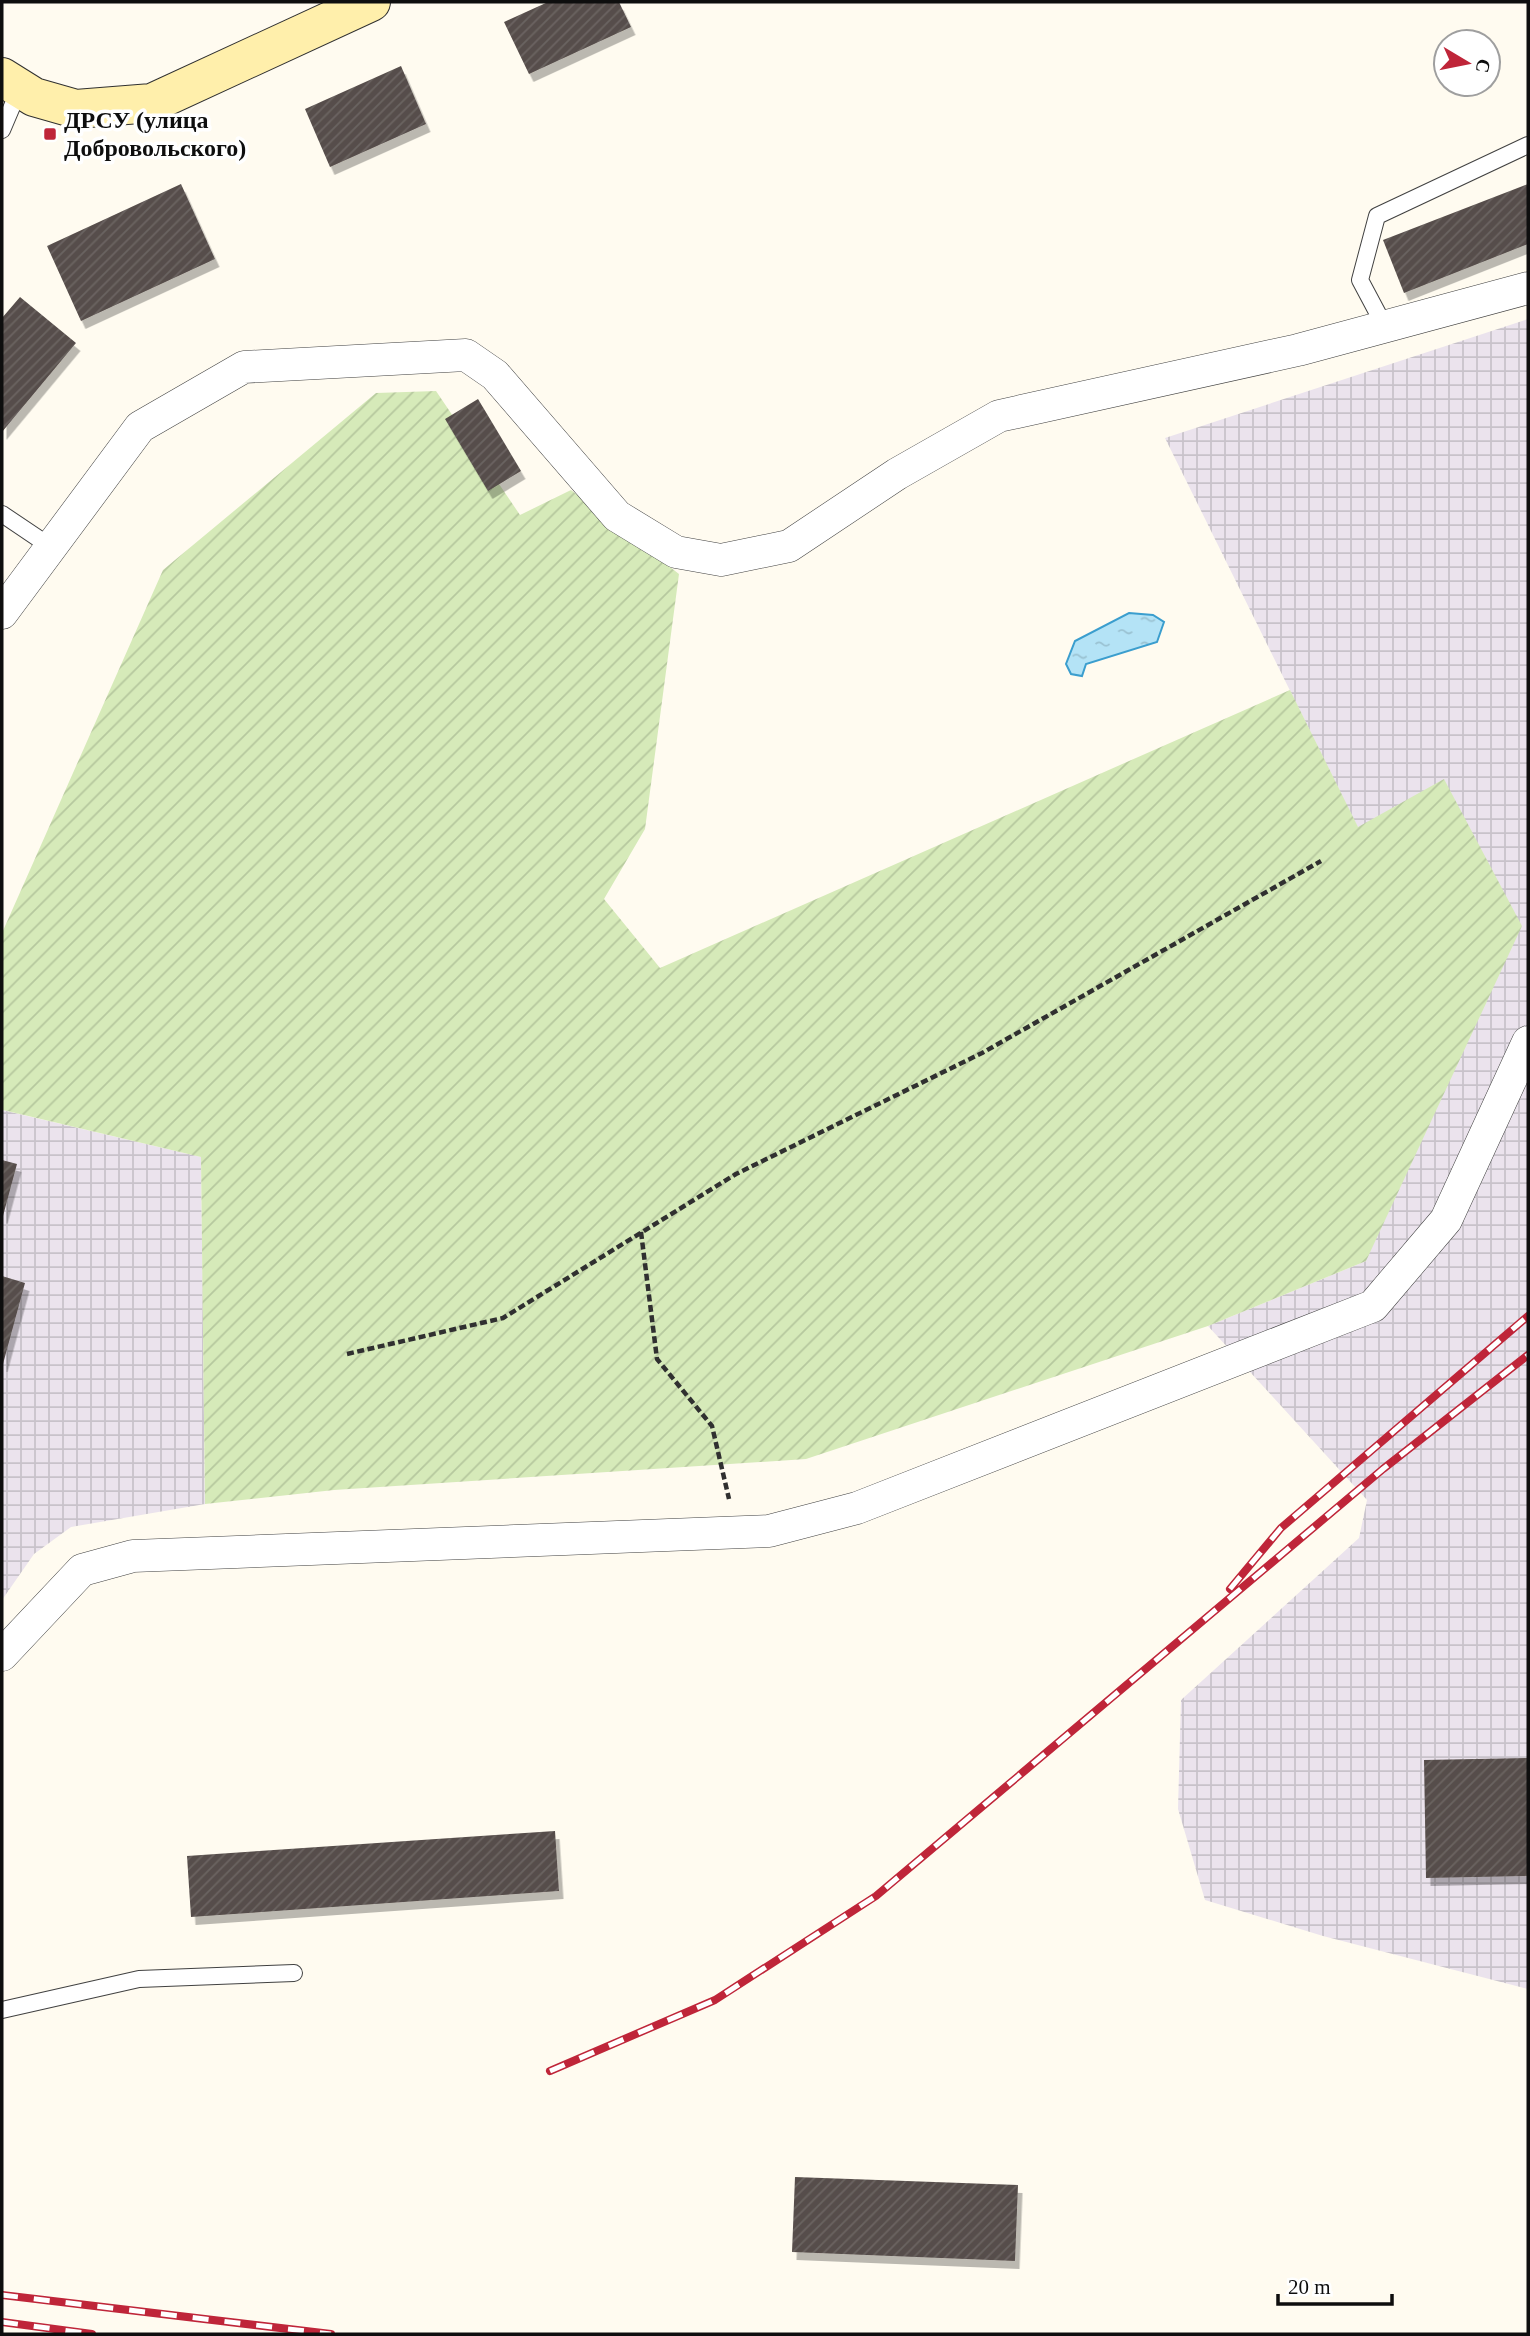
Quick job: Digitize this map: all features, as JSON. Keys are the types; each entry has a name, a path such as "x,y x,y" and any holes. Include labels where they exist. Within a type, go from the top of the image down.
{"street":[{"path":"10,84 76,109 152,103 371,2"},
{"path":"2,613 140,427 244,367 466,355 495,375 617,516 676,552 721,560 789,546 897,474 999,416 1298,350 1528,288"},
{"path":"2,1655 82,1570 133,1556 769,1531 857,1508 1373,1306 1446,1220 1528,1042"}],"lane":[{"path":"2,130 10,84"},
{"path":"1385,327 1360,280 1377,216 1528,145"},
{"path":"2,514 51,547"},
{"path":"2,2010 139,1979 294,1973"}],"path":[{"path":"347,1354 503,1318 736,1174 982,1053 1321,861"},
{"path":"641,1232 657,1359 712,1426 737,1532"}],"shaded area":[{"path":"1528,319 1528,1989 1323,1936 1205,1900 1178,1809 1181,1700 1359,1538 1367,1500 1208,1326 1366,1261 1358,828 1165,438"},
{"path":"2,1110 201,1157 205,1504 71,1527 34,1554 2,1600"}],"green space":[{"path":"436,391 520,515 571,490 679,574 645,829 604,899 660,968 1290,690 1358,827 1444,779 1522,926 1366,1261 1208,1326 806,1459 334,1490 205,1504 201,1157 3,1110 2,933 163,570 376,393"}],"water":[{"path":"1129,613 1153,615 1164,622 1157,642 1086,664 1082,676 1071,674 1066,664 1075,641"}],"building":[{"path":"548,2 619,2 631,27 529,74 504,22"},
{"path":"401,66 426,124 330,167 305,109"},
{"path":"181,184 215,259 81,321 47,246"},
{"path":"1528,184 1528,244 1404,293 1383,240"},
{"path":"20,297 76,343 2,432 2,318"},
{"path":"478,399 521,471 488,491 445,419"},
{"path":"2,1160 17,1164 3,1216 2,1215"},
{"path":"2,1276 25,1283 3,1364 2,1364"},
{"path":"1528,1758 1528,1876 1426,1878 1424,1760"},
{"path":"555,1831 559,1891 191,1917 187,1856"},
{"path":"795,2177 1018,2185 1015,2261 792,2252"}],"railway":[{"path":"1230,1589 1281,1528 1528,1316"},
{"path":"550,2071 715,2000 876,1896 1383,1469 1528,1355"},
{"path":"2,2295 331,2334"},
{"path":"2,2322 92,2334"}],"place":[{"name":"ДРСУ (улица Добровольского)","path":"50,134"}]}
